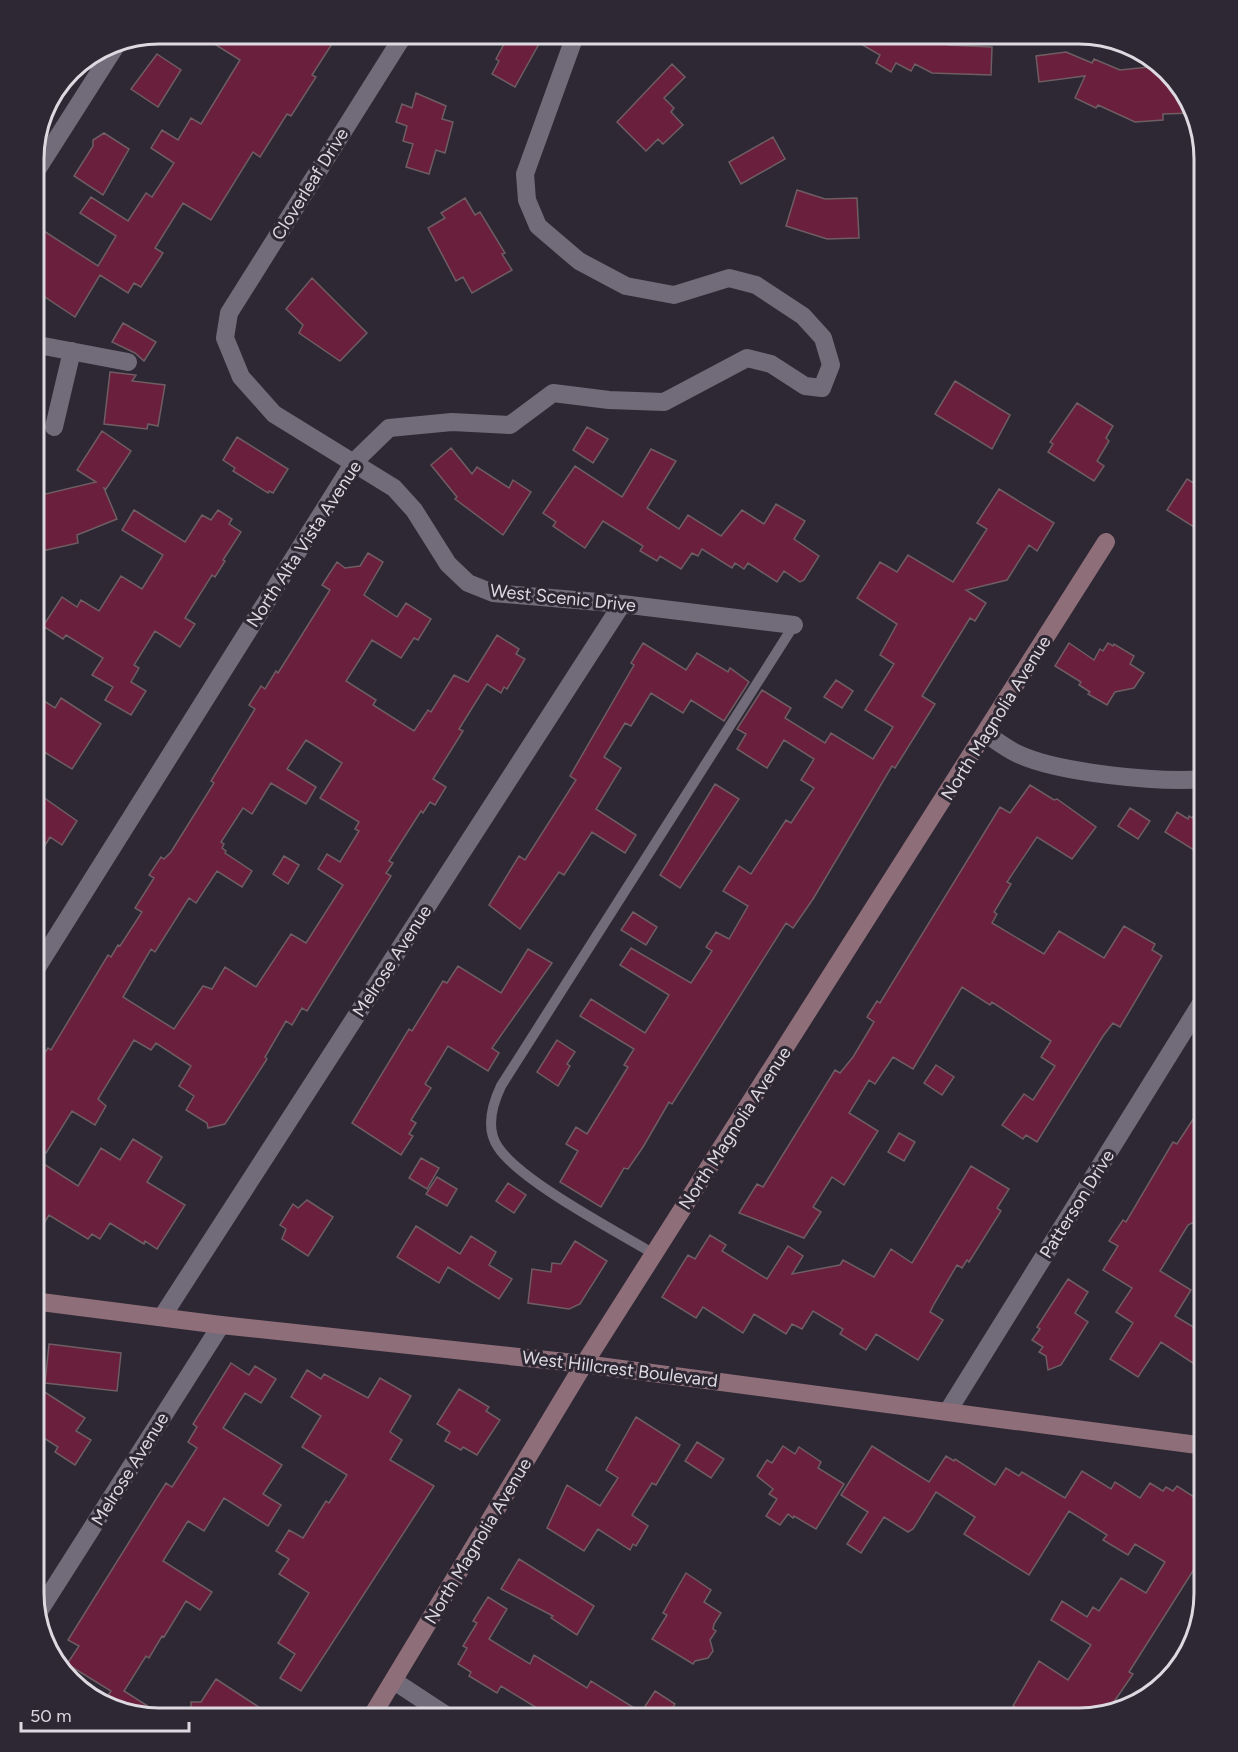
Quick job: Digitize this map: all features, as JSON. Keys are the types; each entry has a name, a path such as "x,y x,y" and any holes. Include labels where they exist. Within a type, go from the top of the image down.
{"street":[{"name":"Cloverleaf Drive","path":"225,338 230,312 398,44"},
{"name":"North Alta Vista Avenue","path":"44,956 354,462 388,428 452,422 510,425 553,393 609,400 664,402 747,358 771,364 805,386 822,388 831,365 823,338 803,316 756,285 729,278 674,295 626,286 579,261 538,226 527,200 525,174 572,44"},
{"path":"44,159 111,54"},
{"name":"West Scenic Drive","path":"225,338 241,377 274,414 394,488 414,510 448,564 468,583 493,593 622,604 794,625"},
{"path":"44,346 128,362"},
{"path":"54,427 72,351"},
{"name":"North Magnolia Avenue","path":"377,1708 584,1364 987,734 1106,542"},
{"name":"Melrose Avenue","path":"162,1317 622,604"},
{"path":"987,734 1018,754 1044,762 1106,774 1194,779"},
{"name":"Patterson Drive","path":"948,1411 1194,1015"},
{"name":"West Hillcrest Boulevard","path":"44,1301 221,1325 584,1364 1194,1445"},
{"name":"Melrose Avenue","path":"44,1604 221,1325"},
{"path":"393,1681 435,1708"}],"lane":[{"path":"654,1254 535,1180 512,1162 497,1146 490,1123 492,1105 501,1086 794,625"}],"building":[{"path":"215,44 332,44 312,75 316,77 291,116 287,114 260,157 253,152 211,220 183,203 155,248 163,253 141,287 134,283 128,293 100,275 75,317 44,296 44,231 98,266 116,236 80,213 91,197 128,221 146,193 152,197 174,163 151,148 162,130 178,140 191,118 201,124 240,60"},
{"path":"504,44 539,44 515,87 492,74 499,61 496,59"},
{"path":"861,44 946,44 992,47 991,75 932,73 915,64 911,71 896,63 891,72 876,63 880,55"},
{"path":"1066,52 1092,63 1094,59 1120,70 1148,67 1171,89 1185,113 1163,114 1163,120 1135,122 1098,105 1096,108 1075,98 1085,76 1039,82 1036,56"},
{"path":"157,54 181,70 158,107 131,89"},
{"path":"672,64 685,77 664,98 674,108 671,112 683,125 663,144 658,139 646,151 617,122"},
{"path":"416,93 446,106 442,119 453,122 445,153 436,150 429,174 406,167 413,144 403,141 407,126 396,122 402,104 412,108"},
{"path":"104,133 129,149 103,195 74,176 93,146 93,140"},
{"path":"773,137 785,159 741,184 729,162"},
{"path":"797,190 825,199 857,198 859,238 827,239 786,226"},
{"path":"465,198 475,215 480,212 505,253 502,254 512,270 472,293 463,277 456,281 428,228 445,218 441,213"},
{"path":"312,278 367,333 340,361 299,333 303,325 286,309"},
{"path":"123,323 156,342 144,361 135,353 112,342"},
{"path":"110,372 136,375 132,381 165,385 158,426 148,424 147,429 104,424"},
{"path":"955,381 1010,415 992,449 935,414"},
{"path":"1077,403 1113,426 1106,438 1109,441 1097,461 1104,466 1094,481 1048,452 1053,444 1050,442"},
{"path":"587,427 608,439 593,463 573,450"},
{"path":"102,431 131,451 106,489 104,488 117,519 77,535 78,543 44,551 44,494 96,482 77,470"},
{"path":"237,437 288,469 273,493 269,491 268,493 233,471 235,468 223,460"},
{"path":"451,448 472,474 477,467 509,488 513,480 531,492 503,535 455,499 457,497 431,465"},
{"path":"651,449 676,461 647,508 679,529 688,515 721,536 742,510 764,524 776,504 805,521 794,539 819,556 804,580 800,582 784,571 777,582 748,563 744,569 735,563 732,568 702,549 698,556 692,553 681,569 660,556 657,561 640,551 643,546 603,521 585,548 553,526 556,522 543,513 575,466 622,497"},
{"path":"1187,479 1194,483 1194,527 1167,510"},
{"path":"999,489 1054,523 1037,551 1029,545 1007,580 966,590 986,603 975,621 970,618 922,696 935,704 895,768 892,766 813,899 793,928 786,923 672,1104 669,1102 643,1147 628,1169 624,1168 601,1207 560,1182 578,1151 566,1144 576,1127 587,1134 628,1067 624,1065 634,1049 580,1016 591,999 645,1033 669,995 620,965 631,948 691,983 712,951 706,947 716,932 729,939 748,906 723,891 739,866 751,874 786,820 791,823 814,788 801,780 814,759 784,740 767,768 737,749 746,734 737,729 762,690 791,708 785,718 825,743 831,733 873,759 893,727 865,710 894,664 880,655 897,624 857,598 880,562 897,572 908,555 953,582 987,529 977,523"},
{"path":"134,510 185,542 202,515 211,520 218,510 232,519 229,524 241,532 215,577 212,575 185,618 195,624 180,647 155,631 134,665 139,668 131,682 146,691 131,715 105,700 113,687 92,675 103,658 66,635 63,639 44,627 62,597 77,607 81,600 99,611 121,576 142,589 163,555 122,530"},
{"path":"368,553 383,562 364,595 397,617 406,603 431,619 418,640 414,638 401,658 372,640 346,681 376,700 373,705 414,731 428,710 431,712 454,675 468,682 497,635 519,649 516,654 525,659 507,689 504,687 501,693 487,684 459,729 463,731 433,779 446,787 435,805 430,802 423,813 421,811 389,861 393,863 386,873 391,876 307,1011 302,1008 292,1025 286,1021 265,1057 267,1059 225,1124 208,1128 207,1123 186,1110 194,1096 179,1086 191,1066 156,1043 151,1050 134,1040 98,1099 106,1106 95,1125 72,1111 46,1153 44,1152 44,1054 48,1048 51,1050 108,955 111,957 118,945 120,946 142,912 135,908 154,878 149,875 161,857 164,859 171,852 214,783 211,781 255,709 249,705 261,686 265,689 276,671 278,673 330,590 322,585 337,562 345,568 360,566","holes":["306,740 342,763 320,798 359,822 355,829 359,831 340,862 327,854 318,869 343,885 306,943 291,934 256,987 225,967 212,989 203,986 174,1029 123,997 151,949 155,952 189,898 196,903 217,871 242,887 252,871 225,853 226,851 222,848 224,844 221,842 243,808 252,814 271,783 306,804 316,787 287,769"]},
{"path":"643,643 686,670 697,653 728,672 730,668 749,682 724,721 691,700 683,713 651,693 631,726 625,723 604,757 621,768 596,809 636,835 625,853 592,832 564,875 559,872 520,929 489,905 519,856 525,860 576,780 570,776 634,665 631,663"},
{"path":"1069,643 1094,660 1100,649 1103,651 1108,643 1113,646 1114,644 1134,656 1130,664 1144,673 1134,688 1115,692 1107,705 1088,694 1090,692 1079,685 1081,682 1055,666"},
{"path":"836,680 853,691 842,708 824,697"},
{"path":"61,698 101,724 72,769 44,752 44,701 55,708"},
{"path":"715,784 739,799 680,888 660,875"},
{"path":"1030,785 1054,800 1057,799 1096,827 1072,859 1037,837 1007,882 1011,884 994,912 997,914 992,923 1044,954 1059,931 1104,958 1124,926 1155,944 1152,950 1162,956 1120,1027 1113,1023 1103,1036 1037,1142 1026,1135 1023,1139 1002,1125 1024,1094 1033,1100 1055,1066 1041,1057 1051,1041 992,1002 990,1005 962,987 913,1069 893,1057 875,1084 869,1080 849,1113 878,1131 844,1185 832,1177 813,1207 821,1212 804,1238 739,1213 757,1184 763,1187 835,1070 840,1073 853,1057 874,1022 867,1017 877,1001 880,1003 1000,807 1010,813"},
{"path":"44,798 77,821 62,845 50,837 44,847"},
{"path":"1130,808 1150,821 1138,839 1118,826"},
{"path":"1177,812 1188,819 1189,816 1192,818 1194,815 1194,850 1165,832"},
{"path":"284,856 299,865 288,884 273,874"},
{"path":"633,912 657,927 646,945 621,930"},
{"path":"528,949 552,963 492,1048 499,1053 488,1071 448,1046 425,1084 431,1088 411,1120 416,1123 409,1134 413,1136 401,1155 352,1123 409,1029 412,1031 443,981 447,983 458,966 501,993"},
{"path":"557,1040 575,1052 558,1086 537,1072"},
{"path":"936,1065 954,1077 942,1095 924,1083"},
{"path":"1194,1118 1194,1224 1188,1225 1160,1271 1191,1290 1175,1316 1194,1327 1194,1364 1161,1342 1138,1377 1110,1359 1133,1323 1116,1312 1132,1288 1103,1270 1118,1246 1109,1241 1123,1220 1126,1222 1173,1142 1177,1144"},
{"path":"899,1133 915,1142 904,1161 888,1152"},
{"path":"133,1139 162,1157 147,1182 185,1205 157,1249 145,1241 144,1244 110,1223 100,1239 92,1234 88,1239 49,1215 44,1223 44,1164 78,1186 101,1148 120,1160"},
{"path":"421,1158 439,1168 427,1189 409,1178"},
{"path":"971,1166 1009,1189 997,1208 1001,1211 969,1262 967,1260 962,1268 957,1265 934,1304 930,1312 943,1320 918,1360 876,1334 866,1350 840,1334 843,1329 813,1311 802,1329 792,1324 786,1334 754,1314 743,1333 703,1307 696,1318 662,1297 688,1255 695,1259 710,1235 726,1245 722,1251 767,1279 788,1246 803,1256 792,1274 840,1265 843,1260 874,1277 891,1249 912,1263"},
{"path":"437,1177 457,1189 447,1206 426,1194"},
{"path":"508,1183 526,1195 514,1213 496,1201"},
{"path":"307,1200 333,1217 308,1256 282,1239 286,1229 280,1225 293,1204 298,1208"},
{"path":"416,1226 460,1254 471,1236 496,1252 489,1265 512,1279 499,1299 448,1267 439,1283 397,1257"},
{"path":"575,1241 607,1261 580,1304 569,1309 528,1303 532,1269 551,1272 552,1263 561,1264"},
{"path":"1068,1279 1088,1292 1075,1313 1088,1322 1061,1365 1048,1370 1046,1356 1039,1352 1043,1347 1032,1340 1040,1329 1037,1327"},
{"path":"49,1344 121,1353 117,1391 45,1383"},
{"path":"231,1363 249,1375 255,1366 276,1379 261,1403 245,1393 223,1428 282,1465 263,1494 281,1505 268,1526 224,1498 204,1531 188,1521 163,1561 212,1592 200,1610 186,1601 149,1658 146,1656 124,1691 151,1708 136,1706 108,1697 111,1691 69,1665 67,1663 79,1646 68,1640 166,1483 172,1487 197,1448 188,1442 197,1427 193,1424"},
{"path":"307,1370 321,1379 324,1374 368,1398 380,1378 411,1396 390,1432 402,1440 390,1460 434,1486 301,1691 280,1678 295,1654 278,1643 309,1593 279,1574 289,1559 276,1551 289,1530 303,1538 326,1501 329,1503 347,1475 302,1447 321,1416 291,1397"},
{"path":"459,1389 489,1407 486,1411 500,1420 477,1455 463,1447 461,1450 445,1441 450,1432 437,1424"},
{"path":"44,1392 85,1418 76,1431 91,1440 75,1465 55,1452 58,1447 44,1438"},
{"path":"636,1417 680,1445 656,1485 652,1483 632,1515 648,1526 636,1546 633,1544 630,1550 598,1529 584,1551 547,1528 567,1485 600,1506 618,1478 606,1470"},
{"path":"697,1442 724,1459 711,1478 685,1461"},
{"path":"783,1446 795,1454 799,1447 821,1462 818,1468 844,1484 816,1529 788,1514 780,1525 766,1516 777,1499 769,1494 773,1489 757,1476 767,1460 772,1463"},
{"path":"872,1446 929,1482 946,1456 954,1461 955,1459 995,1485 1006,1468 1019,1476 1022,1472 1065,1498 1082,1471 1111,1489 1115,1482 1140,1498 1150,1483 1163,1491 1166,1487 1173,1491 1177,1486 1194,1497 1194,1569 1129,1672 1133,1674 1113,1704 1094,1708 1016,1708 1013,1706 1039,1661 1068,1680 1091,1645 1051,1620 1062,1601 1087,1617 1093,1607 1099,1611 1121,1578 1146,1593 1165,1562 1135,1544 1128,1555 1103,1540 1107,1535 1069,1511 1029,1575 964,1534 975,1517 936,1492 913,1529 908,1532 884,1517 861,1553 847,1544 868,1512 841,1495"},
{"path":"519,1559 594,1606 577,1635 551,1618 553,1616 501,1589"},
{"path":"686,1573 711,1590 704,1602 721,1613 714,1624 713,1629 716,1631 710,1640 713,1651 708,1658 695,1661 693,1664 652,1639 667,1615 663,1613"},
{"path":"488,1597 507,1609 489,1639 530,1664 534,1655 587,1688 591,1681 634,1708 537,1708 501,1686 497,1693 469,1676 471,1672 458,1664 467,1648 463,1646 477,1623 473,1621"},
{"path":"216,1679 260,1708 191,1708 191,1702 201,1702"},
{"path":"655,1691 675,1704 673,1708 644,1708"}]}
